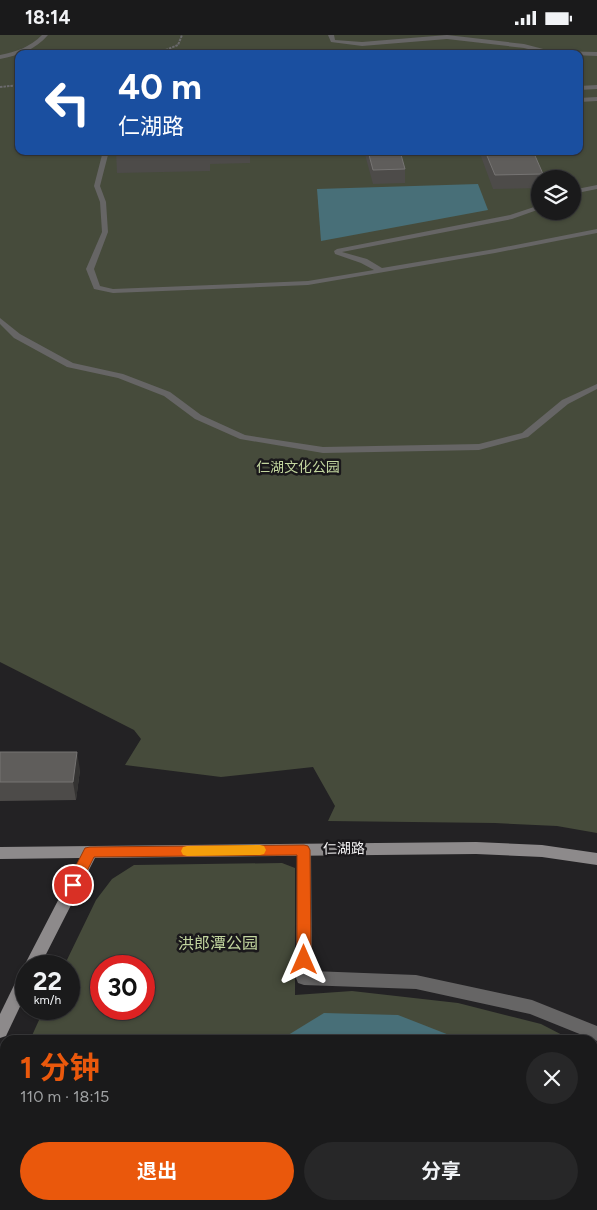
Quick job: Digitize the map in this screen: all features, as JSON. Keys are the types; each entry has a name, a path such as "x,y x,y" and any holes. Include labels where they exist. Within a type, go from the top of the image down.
{"street":[{"name":"仁湖路","path":"0,853 509,849 597,859"},
{"path":"304,850 304,978 416,982 532,1007 597,1034"},
{"path":"38,955 90,852"},
{"path":"0,1031 15,1000"}],"lane":[{"path":"23,50 30,48 45,35"},
{"path":"331,35 333,41 362,44 447,37 524,46 539,50"},
{"path":"0,57 15,52"},
{"path":"583,54 597,54"},
{"path":"583,87 597,87"},
{"path":"583,100 597,99"},
{"path":"105,155 97,186 103,202 105,232 90,269 97,287 103,290 308,283 597,231"},
{"path":"581,190 597,187"},
{"path":"380,270 364,261 338,253 337,251 512,217 531,210"},
{"path":"0,320 17,336 70,365 120,376 167,393 198,417 243,437 323,450 479,447 525,435 565,402 597,386"}],"path":[{"path":"166,50 178,45 182,35"},
{"path":"0,87 15,85"}],"green space":[{"name":"仁湖文化公园","path":"0,35 597,35 597,833 557,826 495,823 328,821 335,806 313,767 221,777 125,765 141,739 134,730 0,662"},
{"name":"洪郎潭公园","path":"282,863 295,868 295,995 352,991 458,1003 541,1024 562,1035 32,1035 39,1020 80,1020 80,955 69,955 96,900 112,879 134,865"}],"water":[{"path":"478,184 488,210 321,241 317,189"},
{"path":"324,1013 398,1015 449,1035 288,1035"}],"building":[{"path":"369,155 401,155 405,169 373,170"},
{"path":"487,155 535,155 541,170 531,170 531,174 495,175"},
{"path":"0,752 77,752 73,782 0,782"}],"slow traffic":[{"path":"187,851 260,850"}],"route":[{"path":"73,885 90,852 304,850 304,960"}]}
